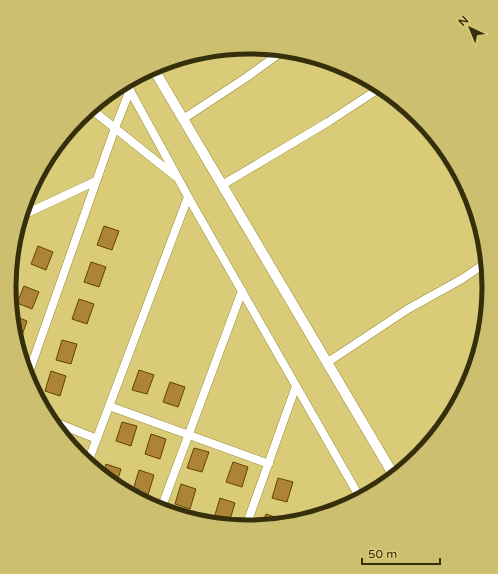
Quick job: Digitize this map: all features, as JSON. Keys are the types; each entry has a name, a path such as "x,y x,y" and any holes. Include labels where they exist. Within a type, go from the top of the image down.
{"street":[{"path":"183,119 240,82 276,56"},
{"path":"156,74 392,472"},
{"path":"31,368 129,88"},
{"path":"129,88 188,197 357,493"},
{"path":"222,185 328,122 375,91"},
{"path":"95,112 178,179"},
{"path":"28,213 96,181"},
{"path":"90,457 188,197"},
{"path":"328,362 408,309 462,279 481,266"},
{"path":"163,503 242,291"},
{"path":"248,520 296,386"},
{"path":"109,406 269,464"},
{"path":"61,425 97,439"}],"building":[{"path":"104,226 119,231 112,250 97,245"},
{"path":"38,246 53,252 46,270 31,264"},
{"path":"91,262 106,267 99,287 84,282"},
{"path":"24,286 39,292 32,309 17,303"},
{"path":"79,299 94,304 87,324 72,319"},
{"path":"18,317 27,321 21,337"},
{"path":"62,340 77,344 71,364 56,360"},
{"path":"139,370 154,375 147,394 132,390"},
{"path":"51,371 66,376 60,396 45,391"},
{"path":"170,382 185,387 178,407 163,402"},
{"path":"122,422 137,426 131,446 116,441"},
{"path":"151,434 166,439 160,459 145,454"},
{"path":"194,448 209,452 202,472 187,468"},
{"path":"233,462 248,467 242,487 226,482"},
{"path":"106,464 121,469 118,479 104,470"},
{"path":"139,470 154,475 148,495 133,490"},
{"path":"278,478 293,482 287,502 272,498"},
{"path":"181,484 196,489 190,509 175,504"},
{"path":"220,498 235,503 230,519 214,517"},
{"path":"266,514 278,518 264,520"}]}
